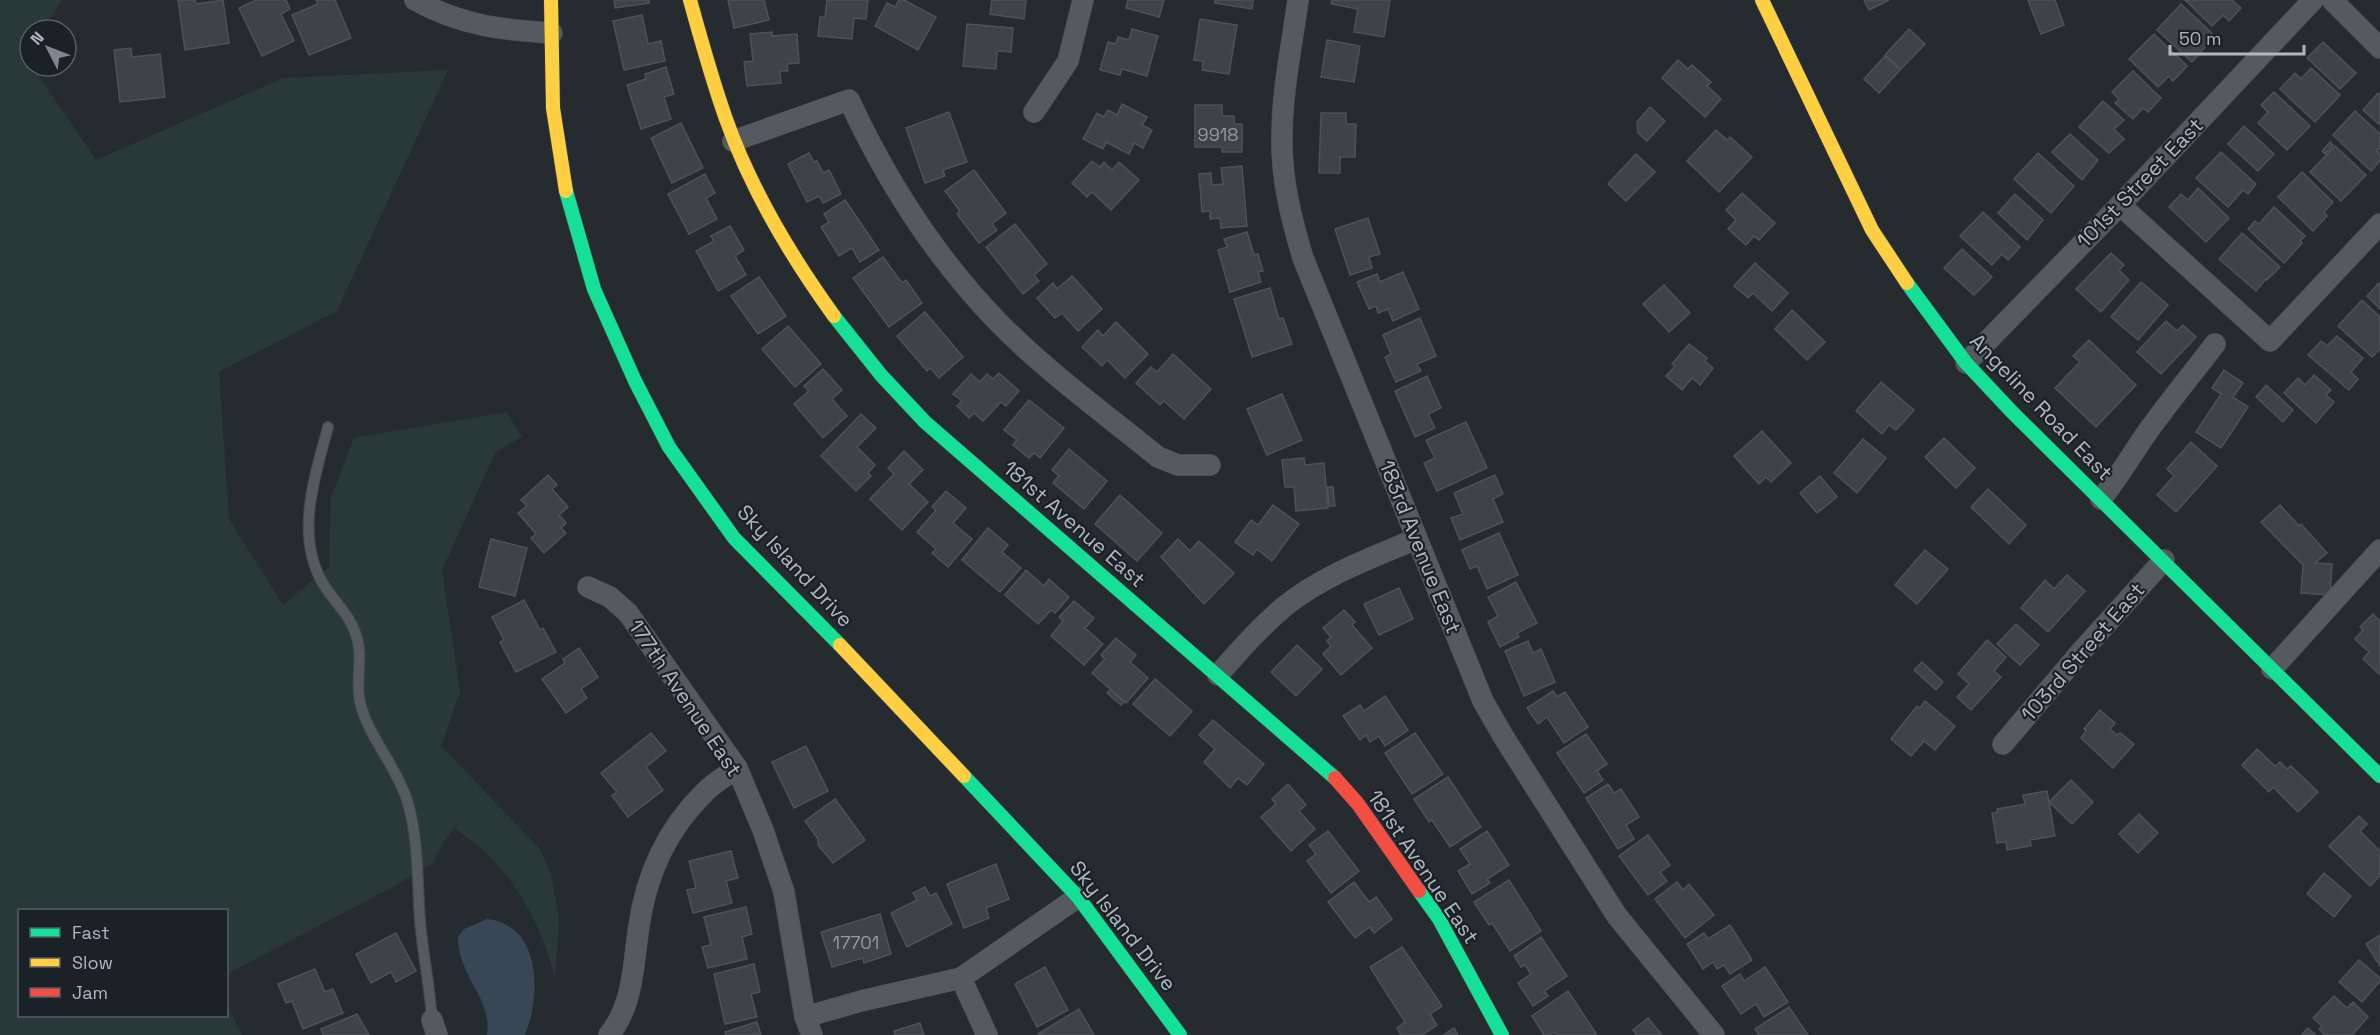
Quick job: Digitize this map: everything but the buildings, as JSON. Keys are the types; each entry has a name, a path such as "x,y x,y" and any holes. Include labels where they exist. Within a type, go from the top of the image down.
{"street":[{"path":"415,0 472,24 498,30 552,33"},
{"name":"Sky Island Drive","path":"551,0 553,108 567,194 594,289 635,381 669,447 734,538 860,665 1078,897 1180,1035"},
{"name":"181st Avenue East","path":"690,0 701,47 733,141 782,241 844,333 885,381 933,430 1330,773 1358,804 1439,919 1502,1035"},
{"path":"1034,112 1068,61 1083,0"},
{"name":"183rd Avenue East","path":"1298,0 1284,100 1282,137 1284,180 1291,218 1303,258 1483,700 1503,736 1617,916 1714,1035"},
{"name":"Angeline Road East","path":"1762,0 1872,230 1910,288 1966,363 2380,776"},
{"name":"101st Street East","path":"1966,363 2120,205 2313,0"},
{"path":"2332,0 2380,48"},
{"path":"733,141 849,100 872,150 923,233 968,290 999,323 1037,358 1158,457 1178,465 1210,465"},
{"path":"2120,205 2270,341 2380,224"},
{"path":"2100,499 2118,478 2144,436 2215,344"},
{"path":"1218,675 1259,630 1287,605 1311,588 1355,564 1416,539"},
{"path":"2272,669 2380,550"},
{"name":"103rd Street East","path":"2003,744 2079,654 2164,560"},
{"name":"177th Avenue East","path":"588,587 610,597 628,614 737,768 764,830 784,892 809,1026"},
{"path":"609,1035 616,1026 630,993 639,925 648,881 664,846 683,816 705,792 737,768"},
{"path":"809,1026 861,1001 961,978 1078,897"},
{"path":"961,978 987,1035"}],"lane":[{"path":"328,427 310,500 309,527 313,556 323,583 351,622 357,636 360,703 369,725 398,776 407,800 413,826 422,942 435,1028"}],"shaded area":[{"path":"0,0 62,0 50,18 18,18 18,78 40,78 96,160 283,78 448,70 337,311 219,372 229,519 283,605 329,567 331,497 354,438 506,412 522,436 495,453 442,570 460,691 441,746 540,849 551,874 559,920 555,979 545,945 519,894 497,864 455,828 444,841 433,863 391,888 228,973 228,909 18,909 18,1017 228,1017 228,1007 242,1035 0,1035"}],"water":[{"path":"487,919 505,924 518,934 533,964 534,1001 525,1035 487,1035 485,1010 463,964 458,937 464,929"}],"traffic: fast":[{"path":"566,191 594,289 635,381 669,447 734,538 840,645"},
{"path":"1907,283 1966,363 2012,412 2380,776"},
{"path":"834,316 881,375 925,422 1335,778"},
{"path":"964,776 1078,897 1180,1035"},
{"path":"1419,891 1439,919 1502,1035"}],"traffic: slow":[{"path":"551,0 553,108 566,191"},
{"path":"690,0 721,104 747,171 787,246 834,316"},
{"path":"1762,0 1872,230 1907,283"},
{"path":"840,645 964,776"}],"traffic: jam":[{"path":"1335,778 1358,804 1419,891"}]}
